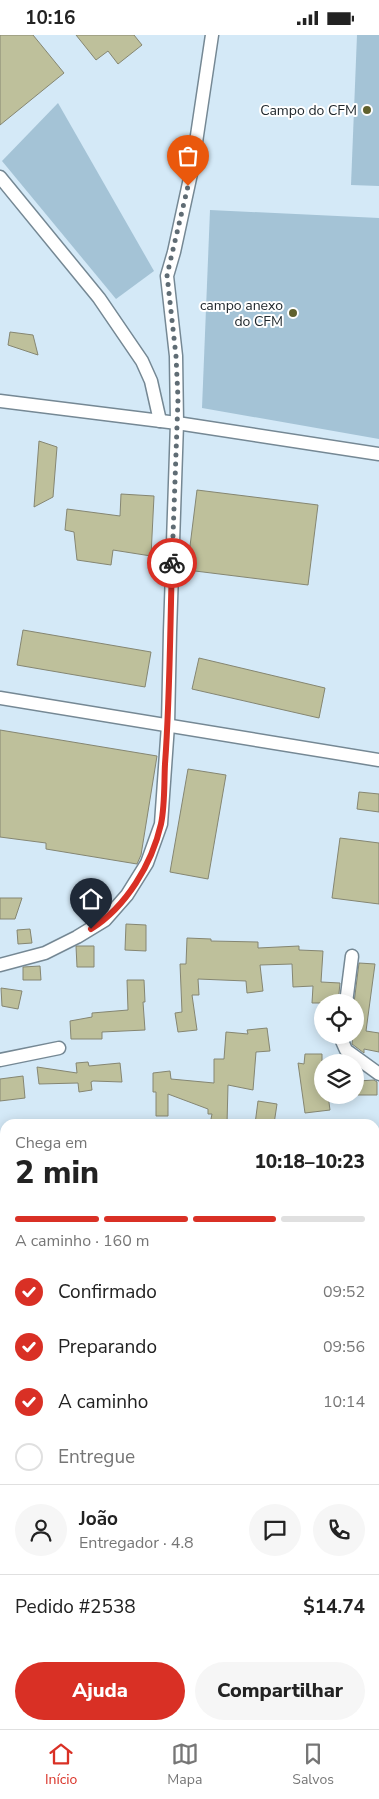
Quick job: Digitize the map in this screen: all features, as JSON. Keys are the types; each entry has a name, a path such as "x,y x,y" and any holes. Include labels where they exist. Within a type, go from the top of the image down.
{"street":[{"path":"0,965 45,953 105,920 127,895 147,863 161,824 168,725 178,423 176,356 167,275 174,252 192,169 212,35"},
{"path":"0,177 99,298 142,361 151,381 160,421"},
{"path":"0,401 178,423 379,454"},
{"path":"0,698 379,760"},
{"path":"347,994 352,956"},
{"path":"343,1044 346,1050 379,1074"},
{"path":"0,1060 59,1048"}],"shaded area":[{"name":"Campo do CFM","path":"357,35 379,35 379,186 351,185"},
{"path":"58,103 154,271 116,299 2,161"},
{"name":"campo anexo do CFM","path":"210,210 379,218 379,439 202,408"}],"building":[{"path":"0,35 33,35 64,73 0,125"},
{"path":"76,35 134,35 142,45 118,64 108,51 96,60"},
{"path":"10,332 33,335 38,355 8,345"},
{"path":"39,441 57,447 53,497 34,507"},
{"path":"197,490 318,505 308,585 187,570"},
{"path":"121,494 154,496 151,556 113,550 111,565 77,560 74,532 65,530 67,509 120,516"},
{"path":"23,630 151,652 145,687 17,665"},
{"path":"199,658 325,688 319,718 192,689"},
{"path":"0,730 157,756 141,855 137,864 46,849 46,843 0,837"},
{"path":"188,769 226,775 208,879 170,872"},
{"path":"359,792 379,794 379,812 357,809"},
{"path":"340,838 379,843 379,904 332,898"},
{"path":"0,898 22,898 15,919 0,919"},
{"path":"126,924 146,925 146,951 125,950"},
{"path":"30,929 32,943 18,944 17,930"},
{"path":"187,938 211,939 211,941 258,942 258,948 299,946 299,950 323,951 321,982 340,983 339,994 314,994 314,1003 312,1003 313,986 293,987 292,964 260,965 263,991 247,993 246,981 198,979 199,995 192,995 197,1030 178,1032 175,1013 182,1012 180,964 186,964"},
{"path":"76,946 94,946 94,967 77,967"},
{"path":"359,963 375,964 366,1031 379,1033 379,1052 364,1049 364,1053 352,1044 364,1044 364,994 355,994"},
{"path":"40,966 41,980 23,980 23,967"},
{"path":"127,980 144,980 145,1030 102,1032 102,1039 71,1039 70,1021 92,1017 92,1013 128,1010"},
{"path":"1,988 22,991 18,1009 2,1006"},
{"path":"267,1028 270,1051 256,1052 253,1090 228,1085 227,1119 211,1119 212,1114 208,1114 208,1109 168,1094 168,1116 156,1116 156,1092 153,1092 153,1073 170,1071 171,1079 214,1083 214,1059 224,1059 226,1032 248,1034 247,1030"},
{"path":"305,1054 314,1054 314,1104 329,1104 330,1110 305,1113 298,1063 304,1064"},
{"path":"88,1062 89,1066 120,1063 122,1082 93,1081 91,1082 92,1090 79,1092 78,1083 39,1084 37,1067 77,1073 76,1063"},
{"path":"23,1076 25,1098 0,1101 0,1079"},
{"path":"374,1080 377,1082 377,1095 364,1095 364,1081"},
{"path":"258,1101 277,1104 275,1119 256,1119"}],"way so far":[{"path":"172,563 178,399 176,356 167,275 174,252 188,186"}],"place":[{"name":"Campo do CFM","path":"367,110"},
{"name":"campo anexo do CFM","path":"293,313"}],"route":[{"path":"91,929 105,920 127,895 147,863 161,824 168,725 172,563"}]}
